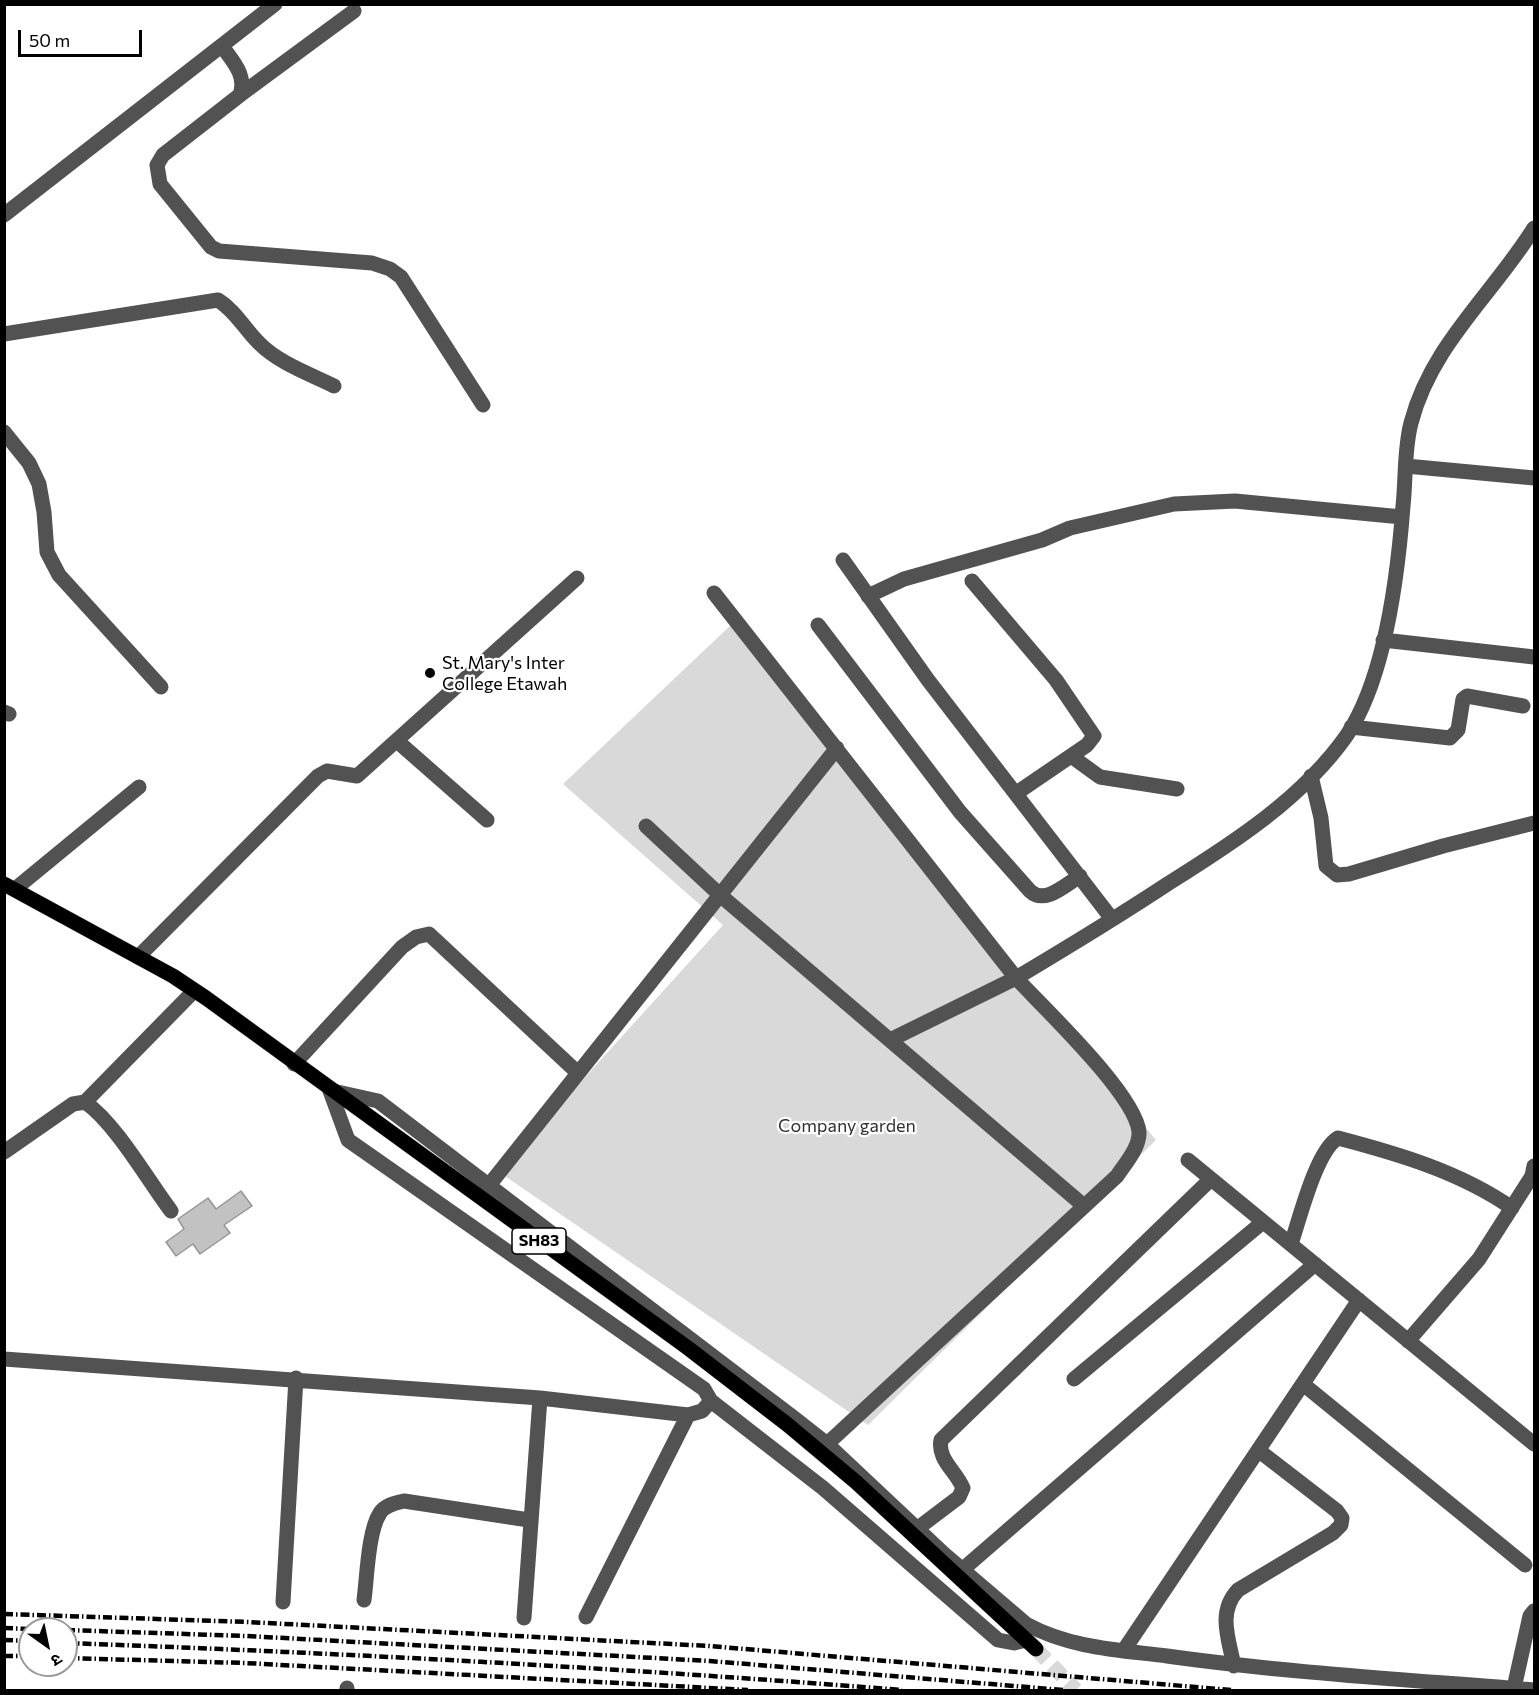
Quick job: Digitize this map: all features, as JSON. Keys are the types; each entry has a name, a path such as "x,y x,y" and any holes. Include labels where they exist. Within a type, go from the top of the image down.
{"main road":[{"name":"SH83","path":"10,887 138,957 194,991 679,1341 788,1425 856,1482 1031,1644"}],"street":[{"path":"4,215 274,4"},
{"path":"354,11 240,94 163,155 157,165 160,184 211,247 219,251 372,263 390,269 401,277 483,405"},
{"path":"222,46 242,76 244,85 240,94"},
{"path":"890,1040 1017,978 1257,824 1311,776 1351,727 1366,696 1383,640 1396,578 1411,425 1423,390 1453,335 1503,274 1534,228"},
{"path":"4,334 218,300 228,306 261,346 334,386"},
{"path":"4,432 28,463 39,484 48,552 59,575 161,687"},
{"path":"1406,466 1534,478"},
{"path":"868,596 904,579 1042,540 1070,528 1174,504 1235,501 1402,517"},
{"path":"843,560 928,680 1018,792 1112,919"},
{"path":"138,957 318,776 327,771 357,776 577,578"},
{"path":"972,581 1056,680 1093,731 1093,739 1018,792"},
{"path":"714,593 1017,978 1116,1087 1131,1109 1139,1132 1132,1155 1117,1176 827,1444"},
{"path":"818,625 960,812 1030,891 1039,898 1044,897 1080,876"},
{"path":"1383,640 1534,657"},
{"path":"1351,727 1450,738 1458,730 1460,706 1467,696 1523,705"},
{"path":"397,741 487,820"},
{"path":"490,1184 837,748"},
{"path":"1071,756 1100,777 1177,789"},
{"path":"1311,776 1321,818 1326,866 1337,875 1534,823"},
{"path":"10,887 139,787"},
{"path":"646,826 720,895 1084,1206"},
{"path":"294,1064 402,947 416,937 429,934 578,1073"},
{"path":"4,1152 73,1104 84,1102 194,991"},
{"path":"330,1091 378,1101 490,1184 827,1444 962,1570 1026,1624 1041,1632 1078,1644 1234,1666 1534,1690"},
{"path":"330,1091 348,1140 704,1389 711,1401 822,1488 998,1640 1031,1644"},
{"path":"84,1102 96,1110 108,1125 171,1211"},
{"path":"1291,1244 1321,1160 1329,1143 1338,1138 1397,1153 1470,1182 1512,1208"},
{"path":"1188,1160 1534,1444"},
{"path":"1408,1341 1479,1259 1532,1176 1534,1166"},
{"path":"918,1528 959,1497 963,1488 942,1456 939,1449 941,1440 1211,1179"},
{"path":"1074,1379 1263,1222"},
{"path":"962,1570 1315,1264"},
{"path":"1124,1650 1359,1300"},
{"path":"4,1359 297,1378 540,1398 688,1415 702,1411 711,1401"},
{"path":"283,1602 297,1378"},
{"path":"1303,1384 1525,1565"},
{"path":"524,1618 529,1520 540,1398"},
{"path":"586,1617 688,1415"},
{"path":"1234,1666 1225,1618 1230,1598 1238,1590 1333,1533 1341,1525 1342,1518 1337,1511 1258,1450"},
{"path":"364,1600 375,1523 381,1511 393,1503 404,1500 529,1520"},
{"path":"1514,1688 1530,1616 1534,1611"}],"green space":[{"name":"Company garden","path":"731,625 837,758 1156,1140 868,1425 499,1172 723,925 563,784"}],"building":[{"path":"241,1191 252,1206 224,1225 230,1233 200,1254 193,1244 176,1256 166,1242 184,1229 178,1219 208,1198 216,1209"}],"tunnel":[{"path":"1036,1649 1076,1690"}],"railway":[{"path":"4,1614 248,1622 709,1646 1231,1690"},
{"path":"4,1628 18,1629"},
{"path":"78,1630 246,1636 710,1661 1063,1690"},
{"path":"4,1640 18,1641"},
{"path":"78,1643 484,1662 902,1690"},
{"path":"4,1656 18,1656"},
{"path":"78,1658 245,1663 748,1690"}],"place":[{"name":"St. Mary's Inter College Etawah","path":"430,673"}]}
